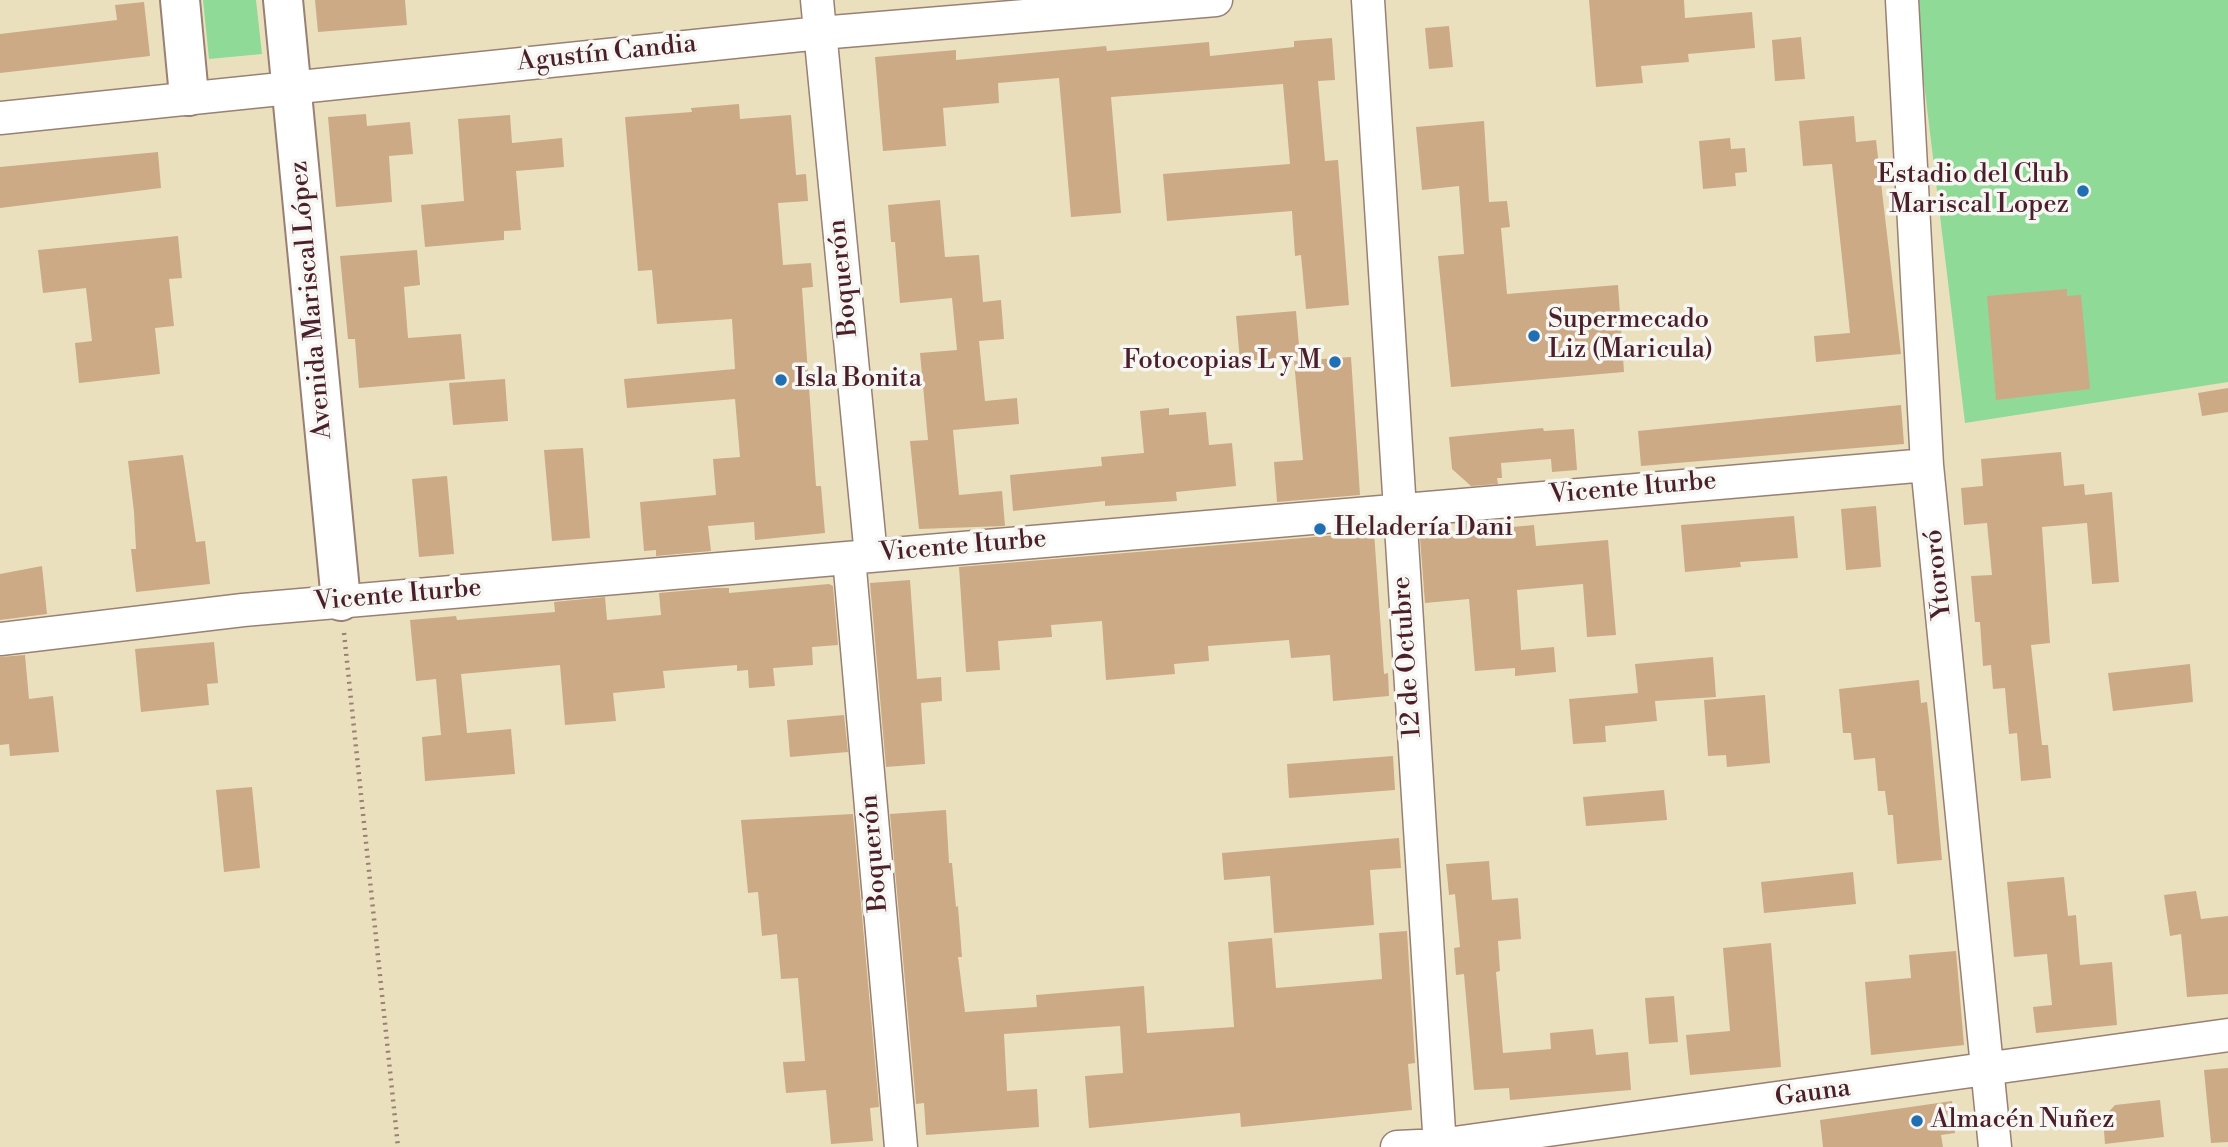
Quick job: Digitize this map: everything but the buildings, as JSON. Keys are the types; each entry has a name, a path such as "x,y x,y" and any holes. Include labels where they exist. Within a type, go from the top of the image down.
{"street":[{"path":"180,0 190,96"},
{"name":"Avenida Mariscal López","path":"283,0 341,601"},
{"name":"Boquerón","path":"817,0 860,557 901,1147"},
{"name":"Agustín Candia","path":"0,118 190,96 820,33 1216,0"},
{"name":"12 de Octubre","path":"1368,0 1440,1146"},
{"name":"Ytororó","path":"1902,0 1927,465 1996,1147"},
{"name":"Vicente Iturbe","path":"0,639 341,601 1927,465"},
{"name":"Gauna","path":"1397,1147 1440,1146 2228,1035"}],"path":[{"path":"341,601 398,1147"}],"green space":[{"path":"203,0 256,0 262,54 209,59"},
{"name":"Estadio del Club Mariscal Lopez","path":"1914,0 2228,0 2228,382 1965,423"}],"place":[{"name":"Estadio del Club Mariscal Lopez","path":"2083,191"},
{"name":"Supermecado Liz (Maricula)","path":"1534,336"},
{"name":"Fotocopias L y M","path":"1335,362"},
{"name":"Isla Bonita","path":"781,380"},
{"name":"Heladería Dani","path":"1320,529"},
{"name":"Almacén Nuñez","path":"1917,1121"}]}
